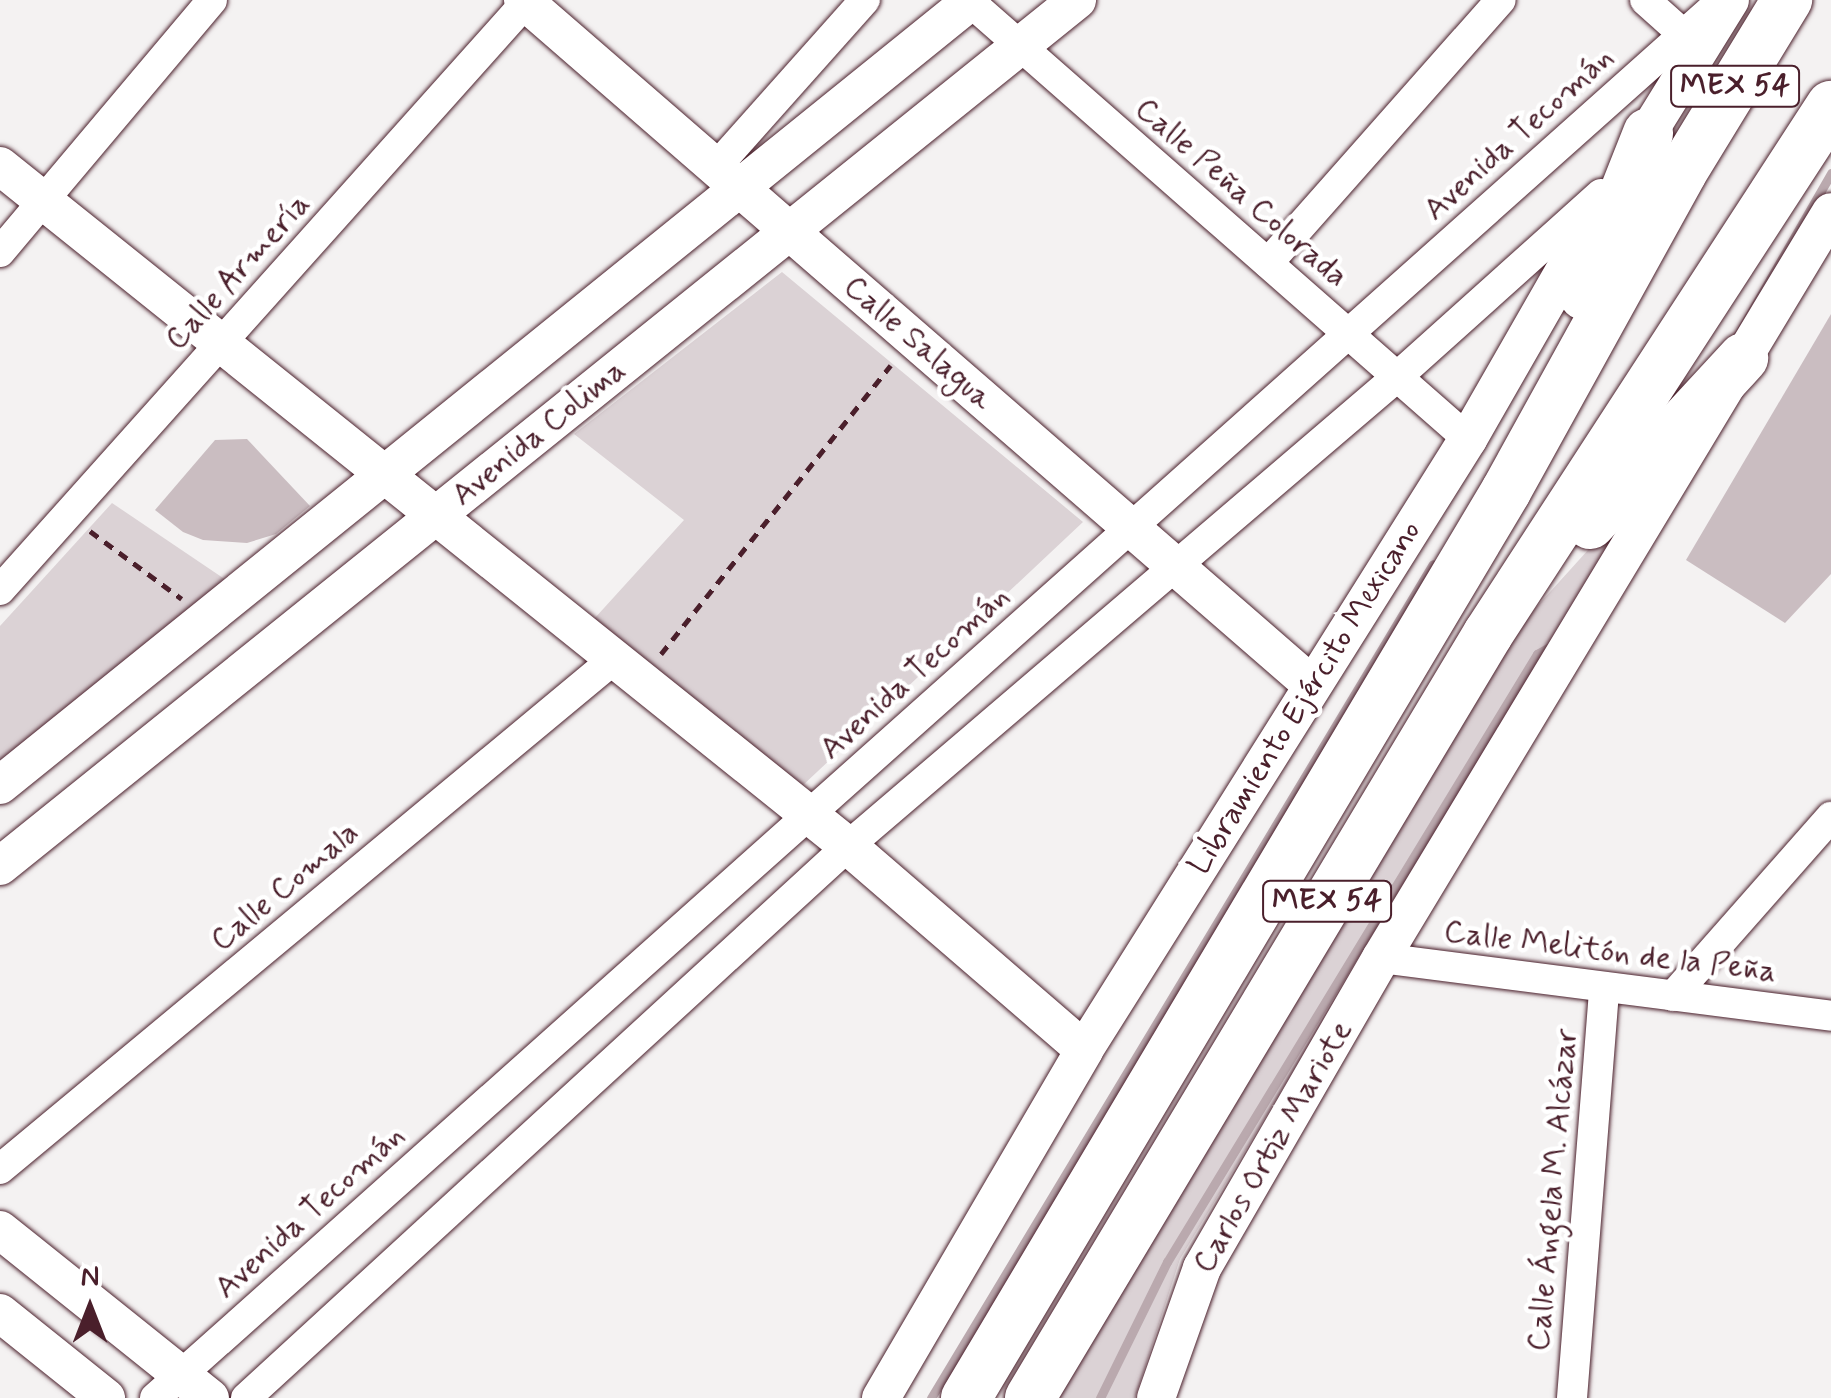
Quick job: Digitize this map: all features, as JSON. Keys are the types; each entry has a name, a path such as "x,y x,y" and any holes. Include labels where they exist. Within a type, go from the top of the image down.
{"highway":[{"name":"Libramiento Ejército Mexicano","path":"966,1398 1506,491 1682,172 1788,0"},
{"name":"MEX 54","path":"1030,1398 1488,634 1831,106"},
{"path":"1506,491 1648,133"},
{"path":"1488,634 1743,358"}],"street":[{"path":"0,252 212,0"},
{"path":"729,178 865,0"},
{"name":"Avenida Colima","path":"0,785 383,475 729,178 970,0"},
{"name":"Calle Peña Colorada","path":"970,0 1468,439"},
{"name":"Avenida Colima","path":"0,866 1077,0"},
{"path":"1268,263 1501,0"},
{"path":"1645,0 1683,34"},
{"name":"Avenida Tecomán","path":"168,1386 1722,0"},
{"name":"Libramiento Ejército Mexicano","path":"881,1398 1084,1050 1468,439 1616,181 1730,0"},
{"name":"Calle Salagua","path":"526,1 1312,685"},
{"name":"Calle Armería","path":"0,590 526,1"},
{"path":"0,166 848,846 1084,1050"},
{"path":"246,1398 848,846 1397,377 1616,181"},
{"path":"1381,958 1831,212"},
{"name":"Calle Comala","path":"0,1169 627,669"},
{"path":"1673,996 1831,817"},
{"name":"Calle Melitón de la Peña","path":"1381,958 1831,1016"},
{"name":"Carlos Ortiz Mariote","path":"1156,1398 1202,1268 1381,958"},
{"name":"Calle Ángela M. Alcázar","path":"1572,1398 1604,987"},
{"path":"0,1230 168,1386 210,1398"},
{"path":"0,1313 106,1398"}],"path":[{"path":"627,669 912,338"},
{"path":"67,515 207,618"}],"shaded area":[{"path":"782,272 1083,522 801,787 594,619 684,520 574,434"},
{"path":"1645,487 1180,1259 1135,1398 1053,1398 1494,654"},
{"path":"112,503 229,582 0,768 0,626"}],"building":[{"path":"1831,314 1831,574 1785,623 1686,560"},
{"path":"247,439 310,506 276,534 247,543 203,540 183,532 155,510 215,440"}],"waterway":[{"path":"1738,335 1831,173"},
{"path":"931,1398 1433,564"},
{"path":"1100,1398 1167,1262 1537,654 1555,644"}]}
